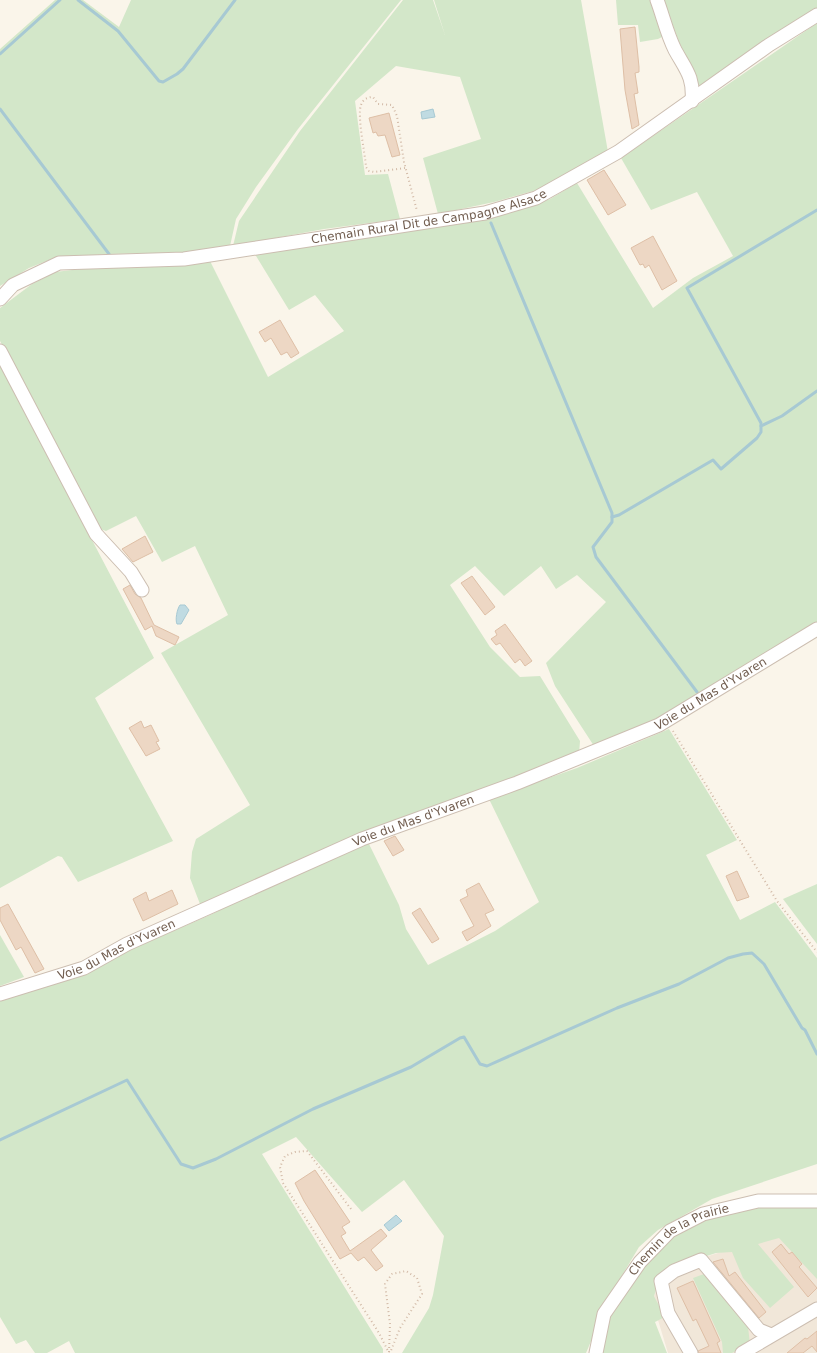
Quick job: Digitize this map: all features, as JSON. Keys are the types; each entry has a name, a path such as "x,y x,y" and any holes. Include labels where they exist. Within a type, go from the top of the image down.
{"street":[{"path":"657,0 675,49 687,68 693,89 692,101"},
{"name":"Chemain Rural Dit de Campagne Alsace","path":"0,298 13,285 59,263 184,259 485,213 536,198 618,152 769,45 817,15"},
{"path":"0,350 96,534 131,572 142,590"},
{"name":"Voie du Mas d'Yvaren","path":"0,994 84,968 127,944 362,838 517,783 667,720 817,629"},
{"name":"Chemin de la Prairie","path":"596,1353 604,1314 640,1262 670,1231 703,1214 758,1201 817,1201"},
{"path":"691,1353 668,1313 662,1281 674,1270 701,1260 759,1330 771,1335"},
{"path":"742,1353 817,1309"}],"path":[{"path":"405,168 374,172 369,171 366,167 361,127 361,105 364,100 373,97 378,104 392,105 397,116 405,168 420,224"},
{"path":"667,720 778,901 817,952"},
{"path":"351,1209 307,1151 296,1152 285,1156 280,1167 283,1183 379,1333 389,1353"},
{"path":"406,1271 417,1278 422,1294 400,1328 389,1353 390,1324 385,1284 392,1274 406,1271"}],"shaded area":[{"path":"817,1222 817,1353 668,1353 658,1320 664,1318 654,1296 662,1273 667,1269"}],"green space":[{"path":"55,0 83,0 119,27 131,0 401,0 298,129 256,187 236,219 230,246 201,252 109,254 54,258 29,268 0,286 0,49"},
{"path":"403,0 433,0 445,35 434,0 581,0 608,152 544,188 494,202 438,214 423,158 481,139 460,77 396,66 355,101 365,175 388,174 400,219 324,229 233,246 239,221 300,131"},
{"path":"616,0 652,0 664,36 658,39 640,42 638,25 618,25"},
{"path":"663,0 817,0 817,12 697,89"},
{"path":"817,23 817,622 660,719 594,746 555,686 546,663 606,602 577,575 556,589 541,566 504,596 475,566 450,585 490,647 520,677 540,676 580,741 579,754 200,904 190,878 192,852 196,839 250,805 161,653 228,615 195,546 162,562 136,516 106,531 100,529 0,341 0,308 32,284 55,272 106,266 159,267 209,259 268,377 344,331 315,295 289,310 253,251 467,223 499,216 550,199 577,183 653,308 693,278 733,256 697,192 651,210 621,158"},
{"path":"0,365 154,658 95,698 173,841 78,882 62,857 58,856 0,888"},
{"path":"669,729 737,840 706,855 740,920 775,902 817,958 817,1164 712,1199 658,1230 639,1247 611,1294 586,1353 402,1353 429,1308 433,1295 444,1236 404,1180 362,1212 296,1137 262,1154 383,1349 383,1353 75,1353 69,1341 47,1353 35,1353 26,1340 16,1344 0,1317 0,1001 84,973 139,946 210,915 279,881 368,842 399,905 406,929 428,965 495,931 539,902 489,799 577,768"},
{"path":"817,884 817,944 783,899"},
{"path":"0,935 24,977 0,986"},
{"path":"788,1204 817,1208 817,1279 779,1238 758,1244 794,1287 770,1308 743,1278 732,1252 716,1253 667,1269 662,1273 654,1296 665,1317 655,1322 667,1353 599,1353 608,1316 623,1291 661,1247 680,1233 708,1219 744,1209"},
{"path":"704,1274 748,1327 750,1344 732,1353 723,1353 722,1342 693,1278"}],"water":[{"path":"433,109 435,117 422,119 421,112"},
{"path":"180,605 185,605 189,610 181,624 177,624 176,620"},
{"path":"396,1215 402,1221 389,1231 384,1225"}],"building":[{"path":"635,27 639,72 635,73 638,93 634,94 639,125 632,129 625,90 620,29"},
{"path":"389,113 400,155 392,157 385,135 378,136 376,132 373,133 369,118"},
{"path":"604,170 626,205 608,215 587,180"},
{"path":"653,236 677,281 662,290 649,265 645,268 643,264 640,265 631,248"},
{"path":"280,320 299,353 291,358 287,352 281,355 271,338 265,342 259,332"},
{"path":"145,536 153,552 133,562 122,549"},
{"path":"472,576 495,607 485,615 461,583"},
{"path":"130,585 135,594 141,598 154,625 179,637 175,645 156,636 152,626 145,630 123,589"},
{"path":"505,624 532,661 525,666 520,659 515,663 500,643 496,645 491,639 497,635 495,631"},
{"path":"141,721 144,728 151,725 159,741 156,742 160,749 146,756 129,728"},
{"path":"395,836 404,850 393,856 384,841"},
{"path":"737,871 749,897 737,901 726,876"},
{"path":"479,883 494,910 485,914 491,926 467,941 462,932 474,926 460,900 468,896 466,890"},
{"path":"172,890 178,904 143,921 133,899 146,892 149,901"},
{"path":"8,904 44,969 35,973 21,947 16,950 0,920 0,908"},
{"path":"420,908 439,939 432,943 412,913"},
{"path":"315,1170 350,1222 342,1227 346,1233 341,1236 350,1251 381,1229 387,1236 371,1250 383,1266 376,1271 364,1257 358,1261 351,1253 340,1259 304,1201 295,1183"},
{"path":"781,1244 789,1254 792,1252 802,1264 799,1267 817,1288 808,1297 772,1252"},
{"path":"723,1259 729,1276 735,1272 766,1312 759,1318 713,1262"},
{"path":"693,1281 720,1341 717,1343 721,1353 699,1353 698,1351 709,1346 696,1319 693,1321 677,1288"},
{"path":"817,1331 817,1352 812,1346 803,1353 787,1353 805,1338 807,1339"}],"waterway":[{"path":"0,54 60,0"},
{"path":"78,0 118,31 159,81 163,82 183,69 235,0"},
{"path":"0,109 109,254"},
{"path":"612,517 619,515 713,460 721,469 757,438 761,432 761,423 687,288 817,210"},
{"path":"491,223 612,513 612,522 593,547 596,557 697,692"},
{"path":"761,426 782,416 817,391"},
{"path":"0,1140 127,1080 181,1164 193,1168 216,1159 313,1109 411,1067 460,1038 464,1037 480,1064 487,1066 617,1008 679,984 728,958 752,953 764,964 802,1028 805,1030 817,1054"}]}
